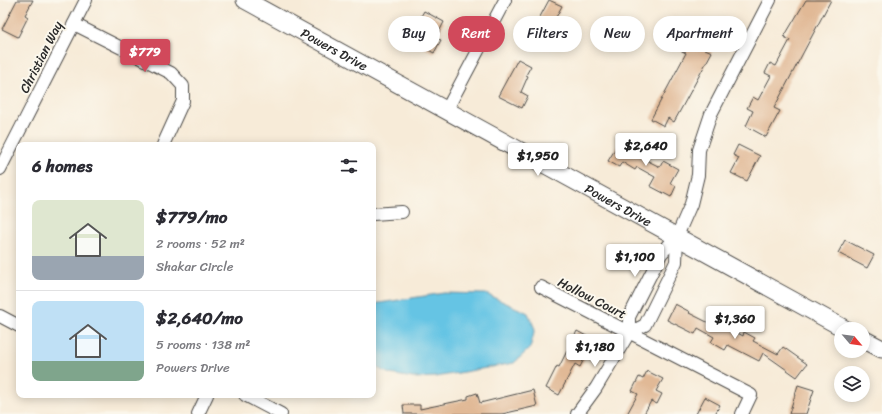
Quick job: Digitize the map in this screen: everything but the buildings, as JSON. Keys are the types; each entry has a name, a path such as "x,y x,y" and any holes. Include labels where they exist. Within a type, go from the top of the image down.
{"street":[{"name":"Christian Way","path":"20,142 86,0"},
{"name":"Powers Drive","path":"245,0 834,323"},
{"path":"446,111 505,0"},
{"path":"630,333 629,317 661,254 677,236 691,204 698,175 699,150 711,114 770,0"},
{"path":"74,24 171,73 183,86 183,101 164,142"},
{"name":"Christian Way","path":"0,168 14,154"},
{"path":"376,214 402,212"},
{"path":"577,414 596,388 630,333 645,325 676,262 677,236"},
{"name":"Hollow Court","path":"541,287 751,395 742,414"},
{"path":"0,316 16,324"},
{"path":"870,343 882,350"},
{"path":"198,414 206,398"},
{"path":"251,398 281,414"}],"water":[{"path":"444,293 486,294 528,313 535,329 530,348 514,363 436,377 413,378 390,374 376,367 376,304"}]}
